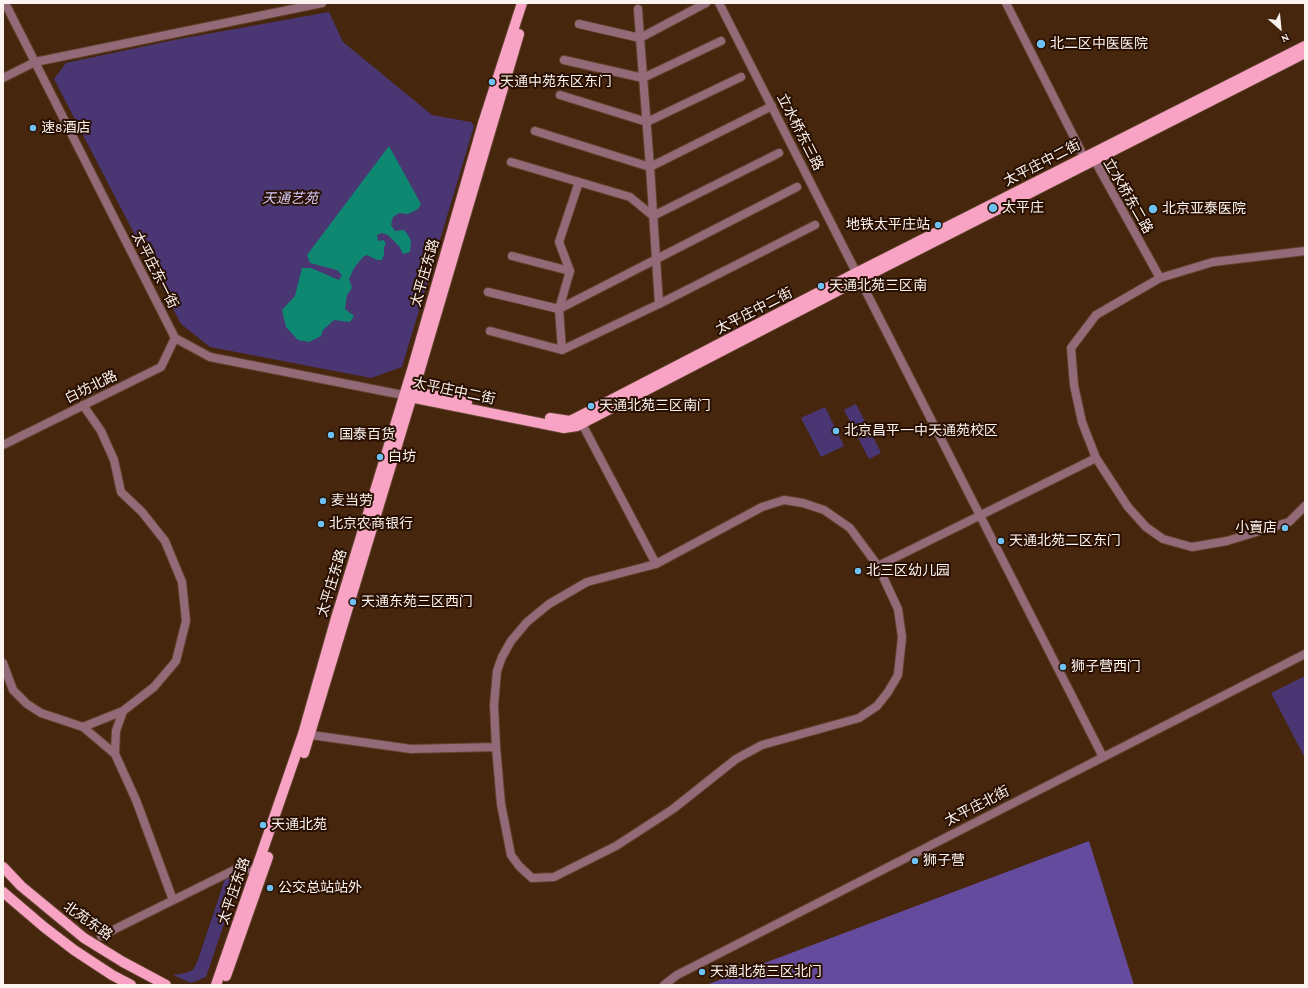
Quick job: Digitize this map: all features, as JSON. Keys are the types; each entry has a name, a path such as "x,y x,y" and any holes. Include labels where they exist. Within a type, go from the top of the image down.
{"main road":[{"name":"太平庄东路","path":"409,395 484,120 522,3"},
{"name":"太平庄东路","path":"223,985 306,735 528,3"},
{"name":"太平庄中二街","path":"409,395 564,428 573,428 580,421 1084,157 1305,46"},
{"name":"太平庄中二街","path":"858,276 1095,161 1305,53"},
{"name":"北苑东路","path":"3,867 21,886 84,938 122,962 166,985"},
{"name":"太平庄东路","path":"216,985 259,873"},
{"path":"3,892 74,950 112,975 131,985"}],"street":[{"name":"太平庄东一街","path":"5,3 175,338"},
{"path":"3,78 35,62 322,3"},
{"path":"579,24 640,38 706,3"},
{"name":"立水桥东三路","path":"719,3 1103,757"},
{"name":"立水桥东二路","path":"1006,3 1084,157 1095,161 1160,278"},
{"path":"638,9 659,304"},
{"path":"564,60 643,78 721,41"},
{"path":"560,96 646,122 741,77"},
{"path":"535,131 650,167 772,106"},
{"path":"653,216 779,153"},
{"path":"511,162 630,197 653,216"},
{"path":"562,350 559,309 570,271 559,242 579,182"},
{"path":"488,292 559,309 797,187"},
{"path":"490,331 562,350 659,304 815,224"},
{"path":"1305,251 1213,262 1160,278 1096,315 1071,348 1074,385 1082,422 1096,458 1128,507 1146,527 1163,539 1192,547 1227,542 1289,522 1305,506"},
{"path":"512,256 570,271"},
{"path":"175,338 210,357 409,395"},
{"name":"白坊北路","path":"3,445 161,367 175,338"},
{"path":"83,405 101,431 114,460 121,492 142,512 165,541 182,582 186,621 176,661 154,687 123,710 83,727"},
{"path":"580,421 656,564"},
{"path":"878,566 980,514 1096,458"},
{"path":"784,500 803,503 824,510 850,528 878,566 898,609 902,637 898,675 888,692 877,706 859,718 762,746 736,758 661,817 616,846 554,877 532,878 519,866 511,855 501,804 494,705 497,671 502,657 511,641 526,622 548,604 587,582 656,564 762,507 784,500"},
{"name":"太平庄北街","path":"664,985 677,975 1305,654"},
{"path":"3,663 13,690 27,704 41,713 83,727 115,754 136,800 173,900"},
{"path":"115,754 116,731 123,710"},
{"path":"306,735 411,749 496,747"},
{"path":"100,936 238,868 245,868 259,873"}],"green space":[{"name":"天通艺苑","path":"329,12 343,42 432,115 471,122 474,126 402,367 371,378 210,347 181,324 54,79 66,63 174,40"},
{"path":"856,404 868,427 856,433 844,410"},
{"path":"825,407 844,446 821,457 801,418"},
{"path":"870,430 881,453 869,459 857,436"},
{"path":"1305,676 1305,758 1271,693"},
{"path":"236,877 238,882 206,977 191,983 173,975 193,970 198,960 225,879"}],"shaded area":[{"path":"1089,841 1134,985 706,985"}],"water":[{"path":"389,146 421,204 418,209 408,214 399,213 393,217 391,225 395,231 404,230 408,235 411,241 410,252 403,254 399,246 388,235 382,233 377,235 378,241 384,240 386,245 384,246 382,260 377,260 367,255 363,257 354,268 349,279 352,288 347,295 345,309 354,316 350,322 334,320 323,330 321,336 309,342 298,340 286,327 282,310 295,296 302,268 311,268 339,280 342,275 337,270 310,263 307,255"}],"place":[{"name":"北二区中医医院","path":"1041,44"},
{"name":"天通中苑东区东门","path":"492,82"},
{"name":"速8酒店","path":"33,128"},
{"name":"太平庄","path":"993,208"},
{"name":"北京亚泰医院","path":"1153,209"},
{"name":"地铁太平庄站","path":"938,225"},
{"name":"天通北苑三区南","path":"821,286"},
{"name":"天通北苑三区南门","path":"591,406"},
{"name":"北京昌平一中天通苑校区","path":"836,431"},
{"name":"国泰百货","path":"331,435"},
{"name":"白坊","path":"380,457"},
{"name":"麦当劳","path":"323,501"},
{"name":"北京农商银行","path":"321,524"},
{"name":"小賣店","path":"1285,528"},
{"name":"天通北苑二区东门","path":"1001,541"},
{"name":"北三区幼儿园","path":"858,571"},
{"name":"天通东苑三区西门","path":"353,602"},
{"name":"狮子营西门","path":"1063,667"},
{"name":"天通北苑","path":"263,825"},
{"name":"狮子营","path":"915,861"},
{"name":"公交总站站外","path":"270,888"},
{"name":"天通北苑三区北门","path":"702,972"}]}
